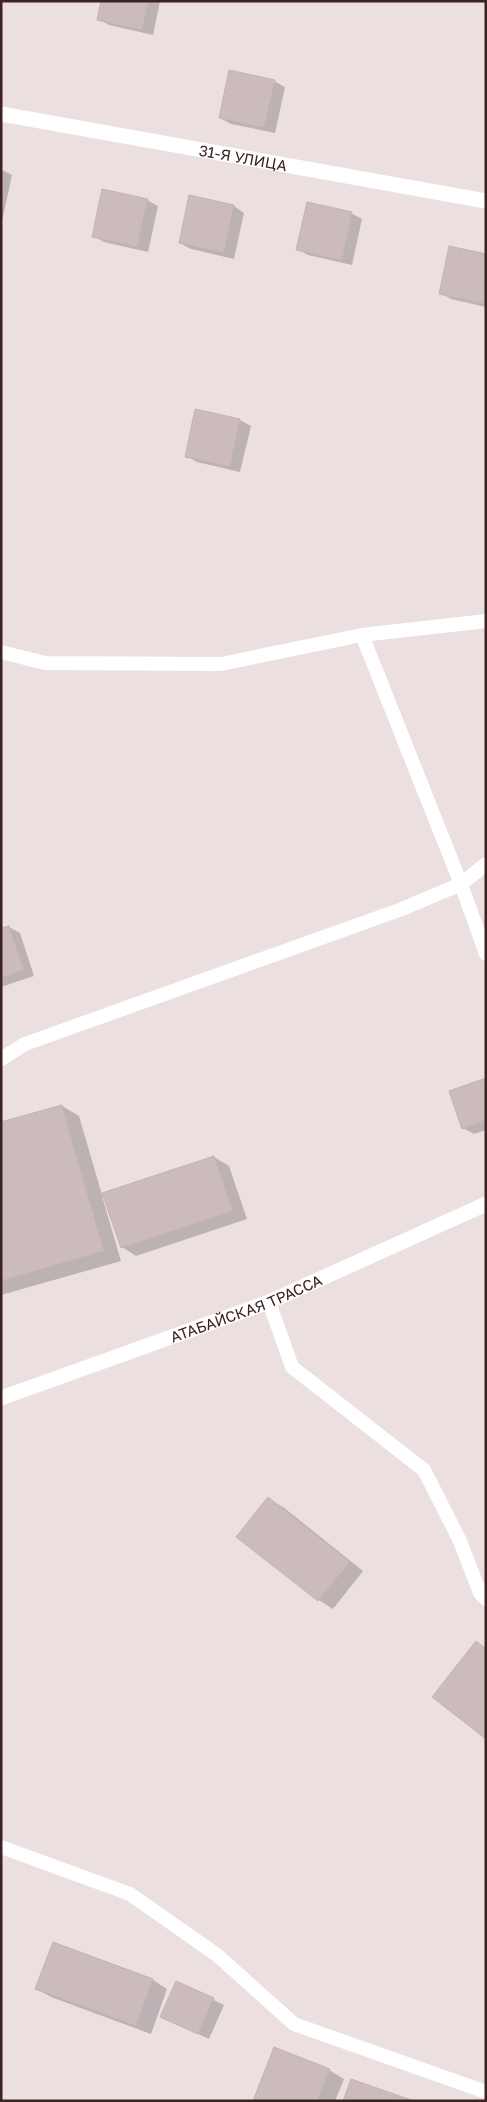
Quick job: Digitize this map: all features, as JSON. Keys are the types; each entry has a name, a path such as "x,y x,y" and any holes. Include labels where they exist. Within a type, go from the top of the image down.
{"main road":[{"name":"31-Я УЛИЦА","path":"1,114 486,201"},
{"name":"АТАБАЙСКАЯ ТРАССА","path":"1,1398 269,1302 486,1204"}],"lane":[{"path":"1,652 45,663 221,664 362,635 486,621"},
{"path":"362,635 461,884 486,954"},
{"path":"1,1059 25,1044 393,913 461,884 486,864"},
{"path":"269,1302 292,1367 424,1470 460,1541 480,1593 486,1599"},
{"path":"1,1846 130,1894 217,1955 294,2024 486,2092"}],"building":[{"path":"101,1 149,1 142,30 97,20"},
{"path":"229,70 275,80 264,128 219,118"},
{"path":"102,189 148,199 137,247 92,237"},
{"path":"189,195 234,205 224,253 179,243"},
{"path":"307,202 352,212 342,260 296,250"},
{"path":"449,246 486,254 484,304 439,294"},
{"path":"195,409 240,419 230,467 185,457"},
{"path":"9,926 24,970 1,978 1,928"},
{"path":"486,1078 486,1120 462,1129 449,1091"},
{"path":"62,1105 104,1251 1,1281 1,1122"},
{"path":"214,1156 233,1211 121,1248 102,1193"},
{"path":"268,1497 350,1562 318,1601 236,1537"},
{"path":"476,1641 486,1649 486,1739 432,1697"},
{"path":"53,1942 153,1979 136,2026 35,1989"},
{"path":"176,1981 214,1998 198,2034 160,2017"},
{"path":"274,2047 330,2069 317,2101 253,2101"},
{"path":"351,2079 414,2101 343,2101"}]}
